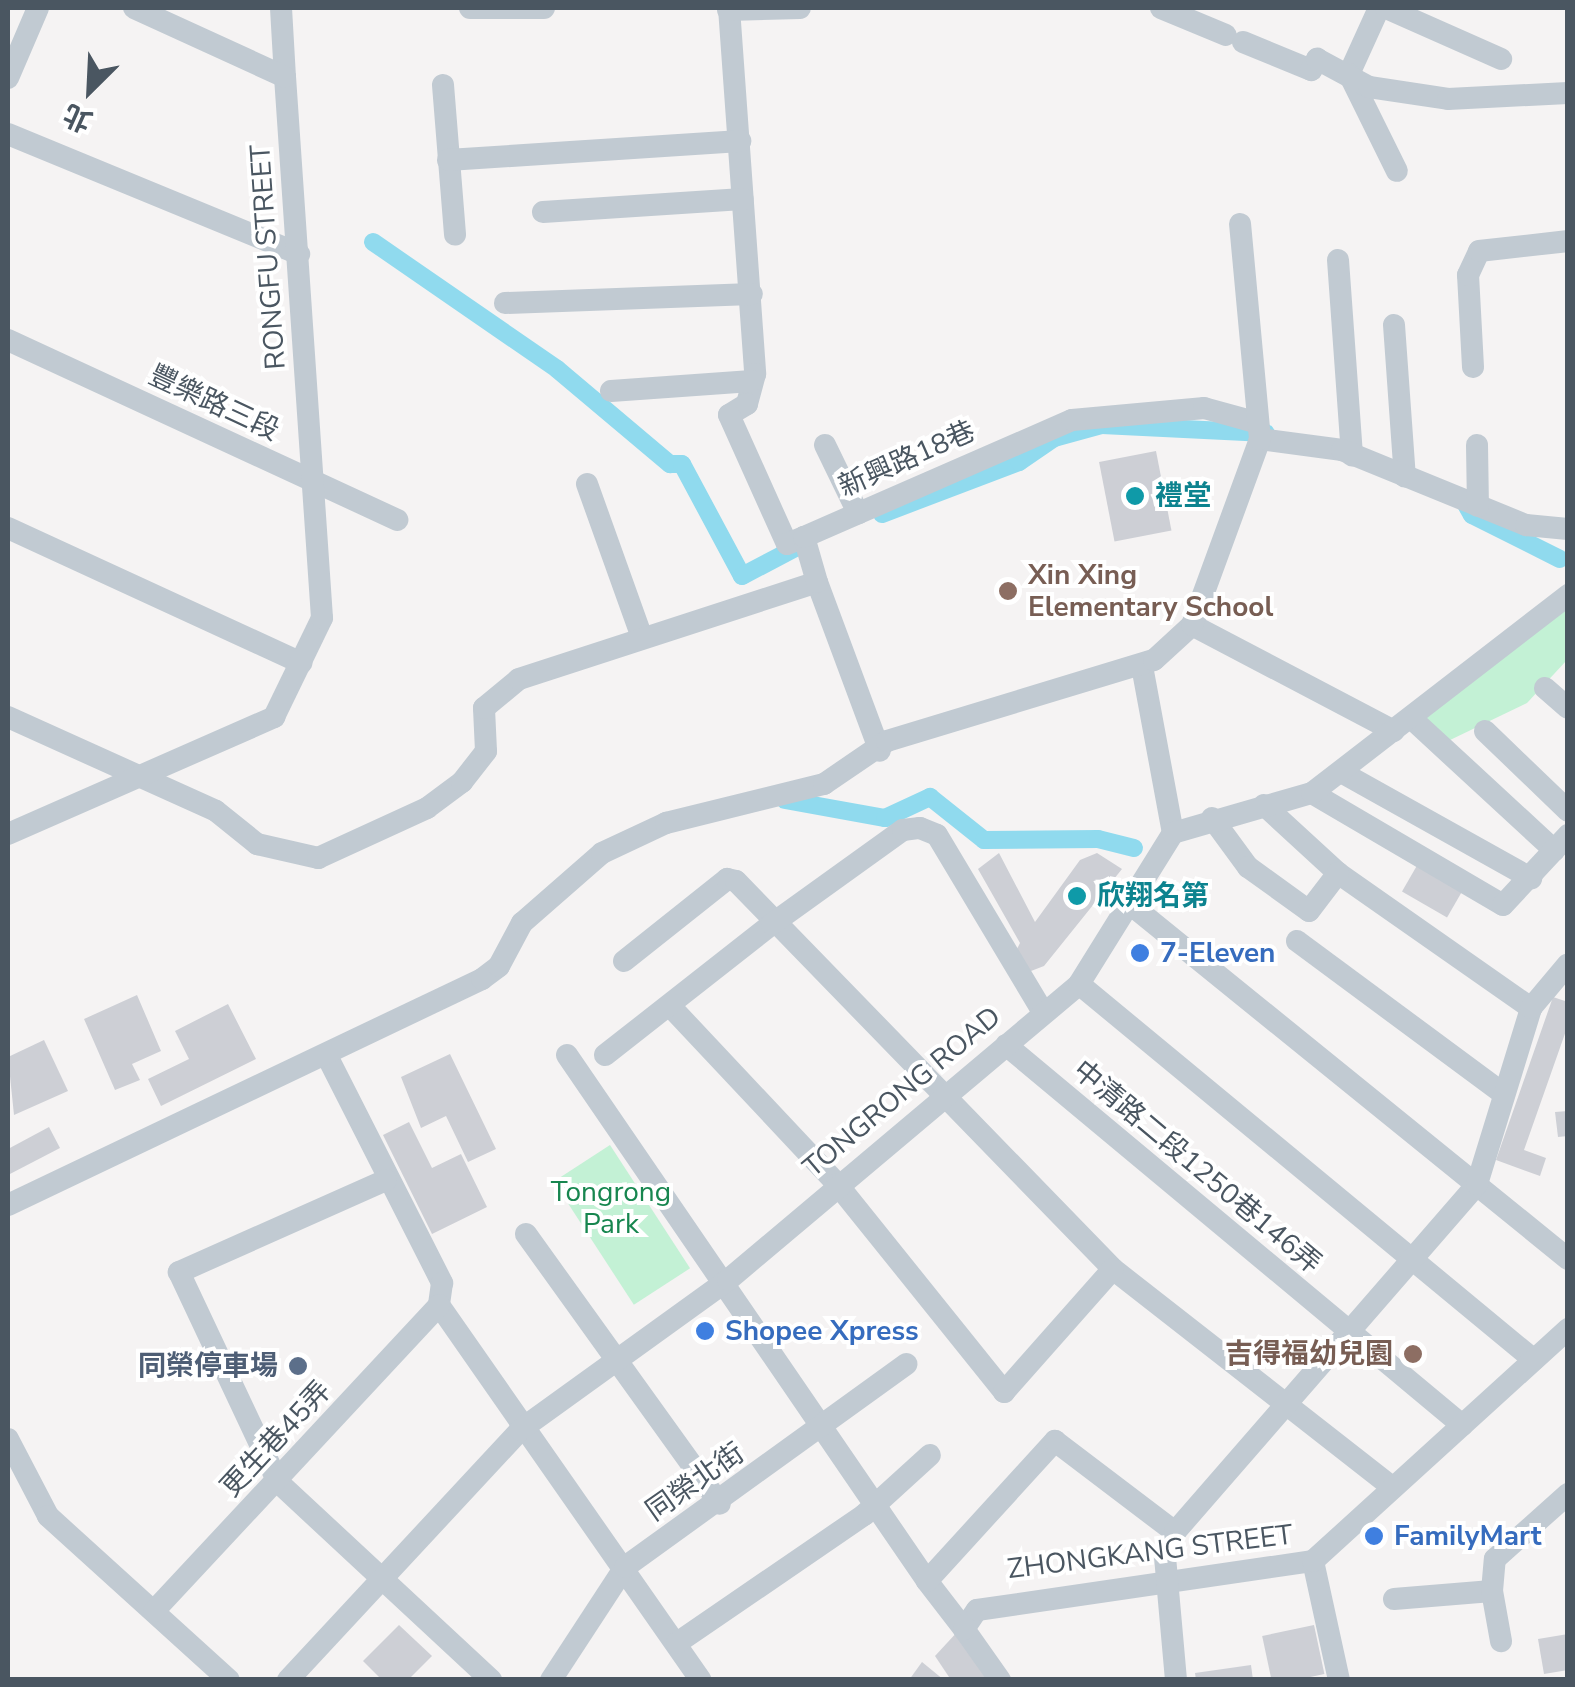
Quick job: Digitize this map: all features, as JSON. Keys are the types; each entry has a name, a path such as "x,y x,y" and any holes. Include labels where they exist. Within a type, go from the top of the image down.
{"street":[{"path":"8,78 38,8"},
{"path":"134,8 286,77"},
{"name":"RONGFU STREET","path":"8,834 274,717 322,618 281,8"},
{"path":"470,8 544,8"},
{"path":"800,8 728,9 752,294 752,382 747,404 729,416 786,544 804,536 817,582 880,751"},
{"path":"1161,8 1311,70 1317,59 1369,87 1448,99 1568,93"},
{"path":"1349,74 1382,8 1502,59"},
{"path":"1349,74 1397,171"},
{"path":"442,86 455,235"},
{"path":"8,134 299,254"},
{"path":"448,160 740,141"},
{"path":"543,212 743,199"},
{"path":"8,1205 382,1027 500,966 522,923 602,853 666,823 824,784 880,751 887,740 1142,666 1192,625 1259,432 1240,224"},
{"path":"1473,368 1468,275 1479,250 1568,242"},
{"path":"1338,260 1352,455"},
{"path":"504,303 752,294"},
{"path":"1394,326 1405,477"},
{"name":"豐樂路三段","path":"8,340 397,520"},
{"path":"611,391 752,382"},
{"name":"新興路18巷","path":"804,536 1072,420 1204,408 1259,432 1352,455 1526,525 1568,529"},
{"path":"825,445 858,512"},
{"path":"1476,446 1478,506"},
{"path":"587,484 641,635"},
{"path":"8,528 301,662"},
{"path":"8,717 216,812 257,844 318,858 427,808 462,782 486,751 484,708 520,678 641,635 817,582"},
{"path":"1142,666 1173,833 1212,818 1312,793 1568,594"},
{"path":"1192,625 1402,724 1561,842 1502,905 1312,793"},
{"path":"1545,688 1568,708"},
{"path":"1485,731 1568,811"},
{"path":"1341,772 1531,878"},
{"path":"1264,805 1338,873 1531,1008"},
{"path":"1212,818 1248,867 1310,912 1338,873"},
{"path":"605,1055 772,924 903,830 920,828 936,835 1043,1012"},
{"name":"TONGRONG ROAD","path":"288,1680 520,1430 616,1356 728,1280 837,1184 1079,984 1173,833"},
{"path":"624,961 727,879 1113,1269 1393,1488"},
{"path":"1130,904 1568,1259"},
{"path":"1297,941 1504,1094"},
{"path":"1176,1680 1166,1577 1175,1532 1284,1400 1349,1335 1477,1184 1531,1008 1568,964"},
{"path":"1079,984 1534,1360"},
{"path":"670,1007 837,1184 1004,1392 1113,1269"},
{"name":"中清路二段1250巷146弄","path":"1006,1045 1349,1335 1462,1425"},
{"path":"326,1054 386,1180 442,1283 439,1305 520,1430 626,1567 701,1680"},
{"path":"567,1056 728,1280 816,1430 1000,1680"},
{"path":"386,1180 180,1272 278,1482 491,1680"},
{"path":"526,1234 720,1504"},
{"name":"更生巷45弄","path":"154,1611 439,1305"},
{"name":"ZHONGKANG STREET","path":"964,1629 993,1602 1313,1561 1568,1329"},
{"name":"同榮北街","path":"551,1680 626,1567 720,1504 906,1364"},
{"path":"927,1580 1055,1440 1175,1532"},
{"path":"8,1444 48,1516 229,1680"},
{"path":"676,1643 873,1507 930,1455"},
{"path":"1501,1642 1492,1591 1495,1559 1568,1494"},
{"path":"1313,1561 1338,1680"},
{"path":"1394,1599 1492,1591"}],"green space":[{"path":"1567,603 1567,660 1527,703 1448,741 1424,718"},
{"name":"Tongrong Park","path":"610,1145 690,1268 634,1305 554,1181"}],"building":[{"name":"禮堂","path":"1156,451 1171,531 1115,542 1099,462"},
{"name":"欣翔名第","path":"999,853 1035,922 1080,860 1097,853 1122,869 1044,966 1031,971 1014,955 1020,943 978,869"},
{"path":"1419,862 1464,888 1447,917 1402,891"},
{"path":"137,995 161,1051 132,1064 140,1080 115,1090 84,1019"},
{"path":"1553,997 1568,1002 1568,1025 1524,1150 1546,1158 1540,1176 1496,1160"},
{"path":"228,1004 256,1059 161,1106 148,1079 189,1059 175,1031"},
{"path":"44,1040 68,1091 14,1115 8,1057"},
{"path":"450,1054 496,1149 468,1162 446,1116 421,1128 401,1077"},
{"path":"1568,1111 1568,1136 1558,1137 1555,1112"},
{"path":"409,1122 432,1168 461,1154 487,1207 432,1234 383,1135"},
{"path":"49,1127 60,1148 8,1175 8,1149"},
{"path":"399,1625 432,1656 408,1680 382,1680 363,1661"},
{"path":"1314,1625 1324,1674 1272,1680 1262,1636"},
{"path":"959,1630 995,1680 951,1680 935,1656"},
{"path":"1568,1634 1568,1670 1544,1674 1538,1639"},
{"path":"922,1662 944,1680 909,1680"},
{"path":"1251,1665 1253,1680 1196,1680 1195,1673"}],"waterway":[{"path":"373,242 557,369 670,464 682,464 742,576 801,545"},
{"path":"882,514 1019,462 1054,438 1102,425 1266,433"},
{"path":"1463,499 1472,515 1560,559"},
{"path":"785,800 885,818 930,797 984,840 1098,839 1134,848"}],"place":[{"name":"禮堂","path":"1135,496"},
{"name":"Xin Xing Elementary School","path":"1008,591"},
{"name":"欣翔名第","path":"1077,896"},
{"name":"7-Eleven","path":"1140,953"},
{"name":"Shopee Xpress","path":"705,1331"},
{"name":"吉得福幼兒園","path":"1413,1354"},
{"name":"同榮停車場","path":"298,1366"},
{"name":"FamilyMart","path":"1374,1536"}]}
